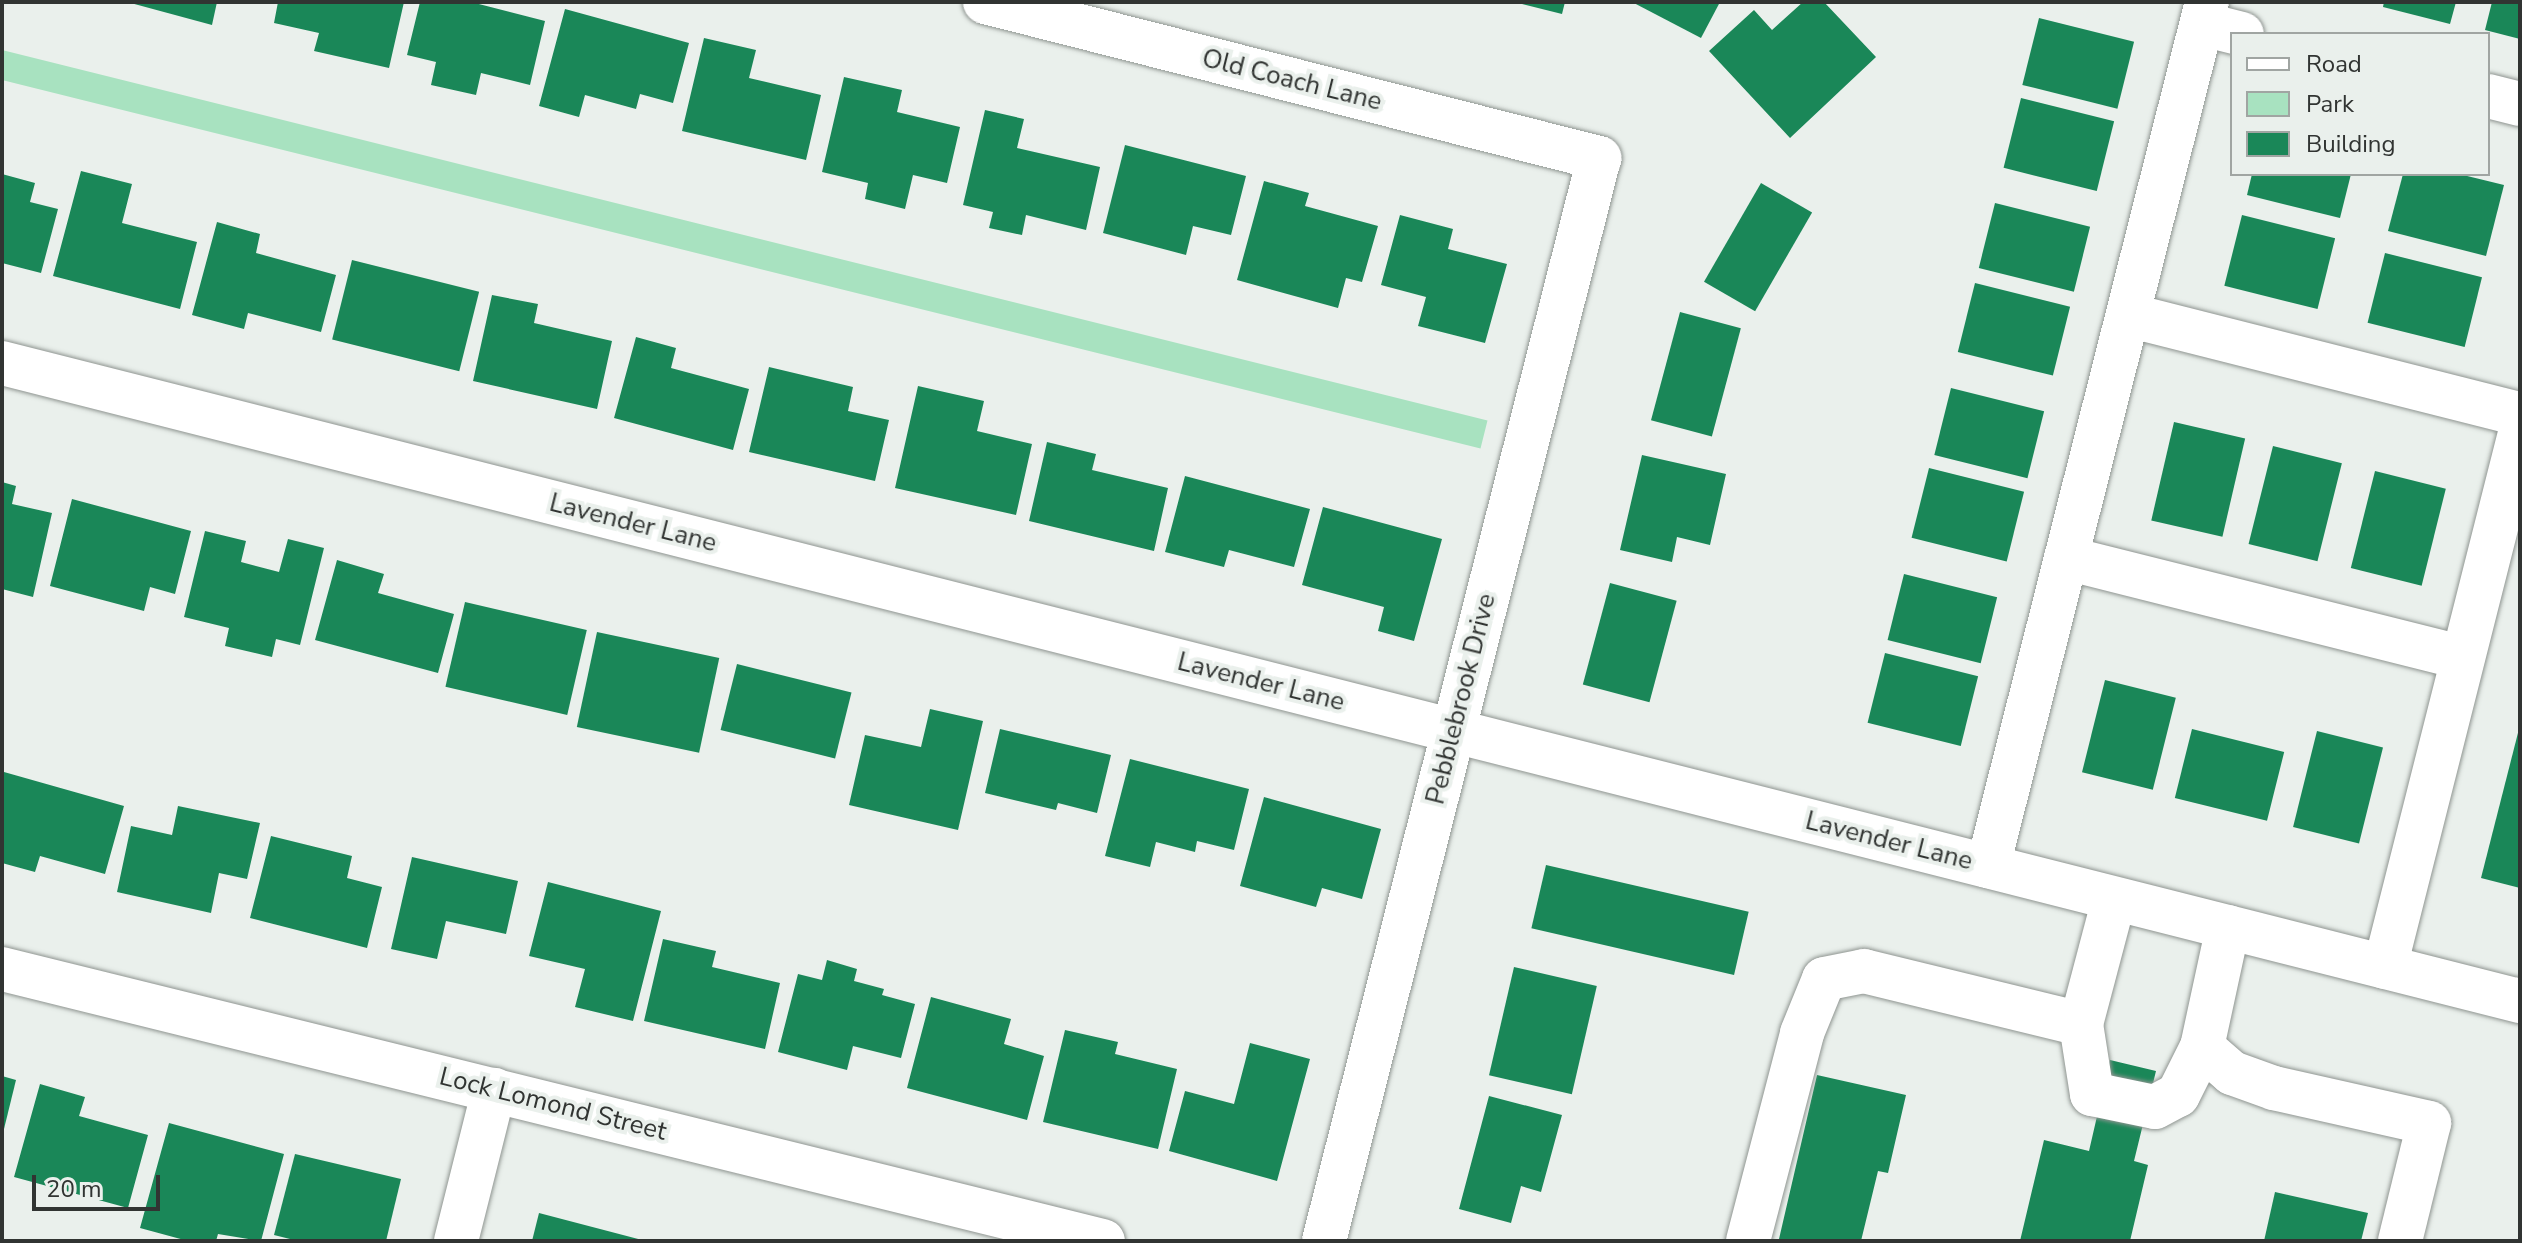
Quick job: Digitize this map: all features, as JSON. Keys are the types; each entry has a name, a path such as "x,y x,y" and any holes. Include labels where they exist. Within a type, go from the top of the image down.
{"street":[{"name":"Old Coach Lane","path":"985,2 1599,158"},
{"path":"1988,866 2128,315 2217,20"},
{"path":"2490,96 2520,104"},
{"name":"Pebblebrook Drive","path":"1324,1241 1599,158"},
{"path":"2128,315 2520,414"},
{"name":"Lavender Lane","path":"2,363 2520,1001"},
{"path":"2385,967 2520,433"},
{"path":"2066,558 2463,658"},
{"path":"2114,899 2081,1024 2092,1094 2155,1107 2178,1095 2202,1047 2228,927"},
{"name":"Lock Lomond Street","path":"2,969 1103,1241"},
{"path":"1748,1241 1802,1033 1824,979 1864,971 2081,1024"},
{"path":"2202,1047 2232,1073 2274,1088 2429,1123 2400,1241"},
{"path":"456,1241 494,1090"}],"green space":[{"path":"2,50 1488,420 1481,449 2,80"}],"building":[{"path":"127,2 217,2 212,25"},
{"path":"278,2 404,2 389,68 314,51 319,33 274,23"},
{"path":"420,2 471,2 545,21 530,85 481,73 476,95 431,85 436,62 407,55"},
{"path":"1514,2 1565,2 1562,14"},
{"path":"1632,2 1720,2 1701,38"},
{"path":"1803,2 1824,2 1876,57 1790,138 1709,51 1754,10 1772,30"},
{"path":"2384,2 2456,2 2450,24 2383,7"},
{"path":"2492,2 2520,2 2520,39 2485,30"},
{"path":"565,9 689,43 673,103 640,94 636,109 585,95 579,117 539,106"},
{"path":"2039,18 2134,42 2117,109 2022,85"},
{"path":"704,38 756,50 749,78 821,95 806,160 682,131"},
{"path":"844,77 902,90 897,112 960,127 947,183 913,175 905,209 865,199 868,183 822,172"},
{"path":"2021,98 2114,121 2097,191 2004,168"},
{"path":"985,110 1024,119 1017,148 1100,167 1086,230 1026,215 1022,235 989,228 993,212 963,205"},
{"path":"1125,145 1246,176 1231,235 1193,226 1186,255 1103,233"},
{"path":"81,171 132,184 122,223 197,242 180,309 53,276"},
{"path":"2,174 35,183 30,202 58,209 41,273 2,263"},
{"path":"2252,176 2350,176 2340,218 2247,195"},
{"path":"2402,176 2467,176 2504,185 2486,256 2388,231"},
{"path":"1264,181 1309,193 1305,206 1378,226 1362,282 1346,278 1338,308 1237,280"},
{"path":"1761,183 1812,212 1755,311 1704,282"},
{"path":"1995,203 2090,227 2074,292 1979,268"},
{"path":"1400,215 1453,229 1448,249 1507,264 1485,343 1418,326 1426,297 1381,285"},
{"path":"2242,215 2335,238 2317,309 2224,286"},
{"path":"217,222 260,234 256,253 336,275 321,332 248,313 244,329 192,315"},
{"path":"2385,253 2482,277 2465,347 2368,323"},
{"path":"352,260 479,292 459,371 332,340"},
{"path":"1975,283 2070,307 2053,376 1958,352"},
{"path":"492,295 538,304 534,323 612,341 597,409 473,381"},
{"path":"1680,312 1741,328 1712,436 1651,420"},
{"path":"636,337 676,348 671,368 749,389 733,450 614,418"},
{"path":"769,367 853,387 848,411 889,420 875,481 749,452"},
{"path":"918,386 984,401 977,431 1032,444 1016,515 895,488"},
{"path":"1951,388 2044,411 2027,478 1934,455"},
{"path":"2174,422 2245,438 2222,537 2151,520"},
{"path":"1047,442 1096,454 1092,470 1168,488 1154,551 1029,521"},
{"path":"2273,446 2342,463 2317,561 2249,544"},
{"path":"1642,455 1726,474 1710,545 1677,537 1672,562 1620,550"},
{"path":"1929,468 2024,492 2007,562 1912,538"},
{"path":"2375,471 2446,489 2422,586 2351,568"},
{"path":"1185,476 1310,509 1294,567 1229,550 1224,567 1165,552"},
{"path":"2,482 16,486 12,504 52,513 33,597 2,589"},
{"path":"72,499 191,531 175,594 150,587 144,611 50,586"},
{"path":"1323,507 1442,539 1414,641 1378,631 1384,607 1302,585"},
{"path":"205,531 246,541 241,562 279,572 288,539 324,548 300,645 276,639 272,657 225,646 229,628 184,617"},
{"path":"337,560 384,574 378,593 454,614 438,673 315,640"},
{"path":"1904,574 1997,597 1981,663 1888,640"},
{"path":"1610,583 1677,601 1649,702 1583,684"},
{"path":"465,602 587,630 567,715 445,687"},
{"path":"597,632 719,658 699,753 577,727"},
{"path":"1885,653 1978,676 1961,746 1868,723"},
{"path":"737,664 851,693 835,759 721,730"},
{"path":"2105,680 2176,698 2153,790 2082,772"},
{"path":"930,709 983,721 958,830 849,805 865,735 921,747"},
{"path":"2520,725 2520,888 2481,878"},
{"path":"1000,729 1111,755 1097,813 1058,803 1056,810 985,793"},
{"path":"2192,729 2284,752 2267,821 2175,798"},
{"path":"2317,731 2383,747 2359,844 2293,827"},
{"path":"1130,759 1249,789 1234,850 1197,841 1195,852 1156,842 1150,867 1105,856"},
{"path":"4,772 124,806 105,874 40,856 35,872 2,863"},
{"path":"1264,797 1381,829 1362,899 1322,888 1316,907 1240,886"},
{"path":"178,806 260,823 247,879 219,873 211,913 117,892 131,826 172,835"},
{"path":"271,836 352,856 347,878 382,887 367,948 250,918"},
{"path":"412,857 518,881 506,934 446,921 437,959 391,949"},
{"path":"1546,865 1749,912 1734,975 1531,928"},
{"path":"548,882 661,911 633,1021 575,1007 585,969 529,956"},
{"path":"663,939 716,951 712,967 780,983 765,1049 644,1021"},
{"path":"827,960 857,969 854,981 884,989 882,995 915,1004 901,1058 853,1046 847,1070 778,1052 798,974 822,980"},
{"path":"1514,967 1597,986 1572,1094 1489,1075"},
{"path":"931,997 1011,1019 1004,1044 1044,1056 1027,1120 907,1088"},
{"path":"1065,1030 1118,1042 1115,1054 1177,1069 1158,1149 1043,1122"},
{"path":"1250,1043 1310,1059 1277,1181 1169,1151 1185,1091 1234,1104"},
{"path":"2110,1060 2156,1071 2134,1161 2148,1165 2130,1241 2020,1241 2044,1140 2089,1151"},
{"path":"1817,1075 1906,1095 1888,1173 1878,1171 1861,1241 1779,1239"},
{"path":"2,1076 16,1080 3,1133 2,1133"},
{"path":"40,1084 85,1097 79,1116 148,1135 128,1208 14,1177"},
{"path":"1489,1096 1562,1115 1541,1192 1521,1186 1511,1223 1459,1209"},
{"path":"169,1123 284,1154 261,1241 218,1234 216,1241 188,1241 140,1228"},
{"path":"295,1154 401,1179 386,1241 298,1241 274,1235"},
{"path":"2275,1192 2368,1213 2361,1241 2264,1241"},
{"path":"539,1213 642,1240 642,1241 532,1241"}]}
